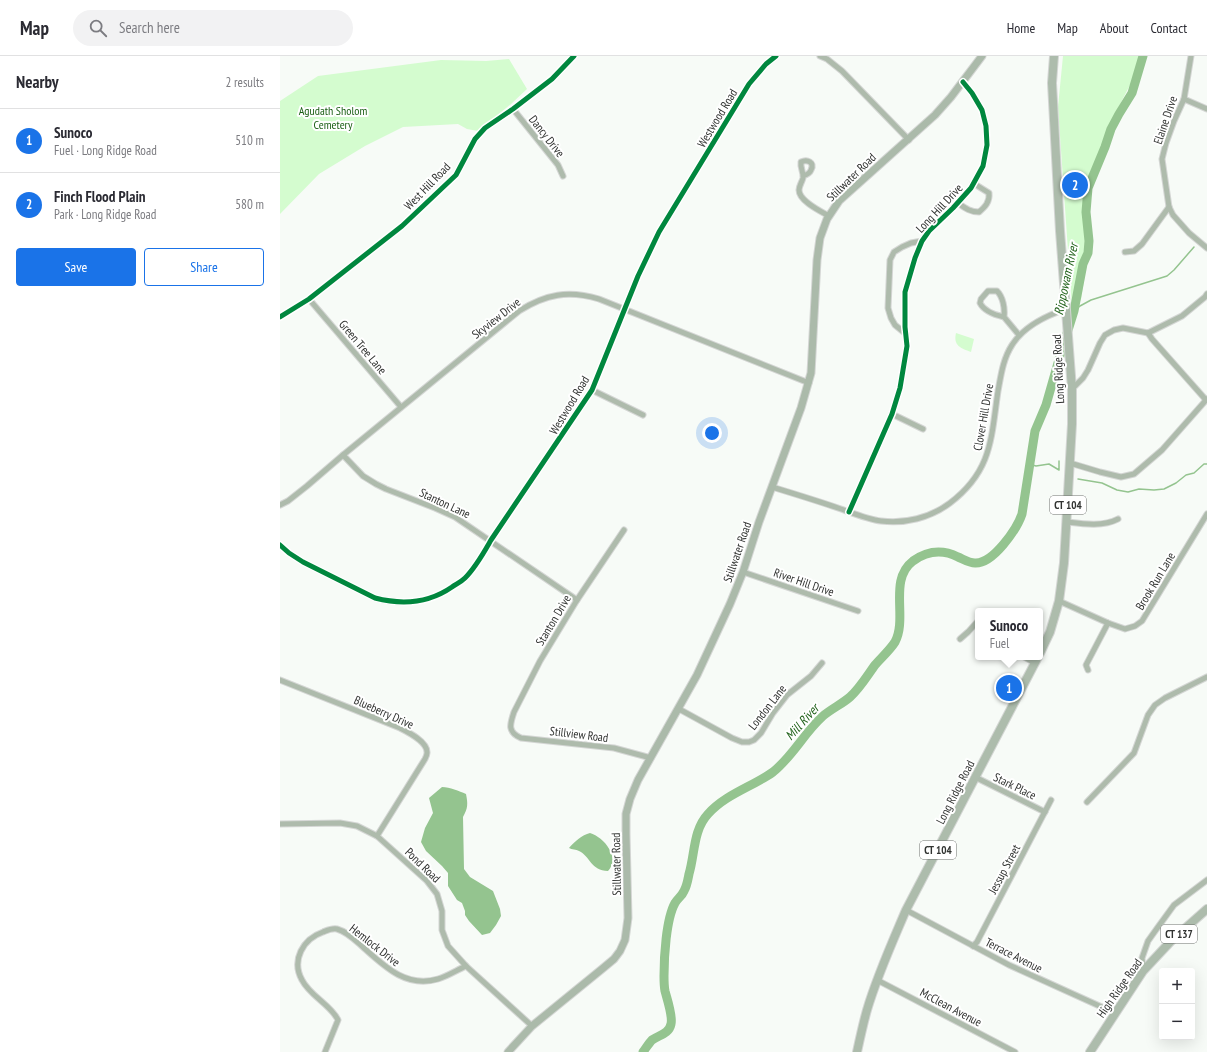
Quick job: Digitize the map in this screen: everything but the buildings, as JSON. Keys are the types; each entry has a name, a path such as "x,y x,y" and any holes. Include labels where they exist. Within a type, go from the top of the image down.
{"main road":[{"name":"Stillwater Road","path":"508,1052 532,1026 602,969 620,951 625,940 628,918 626,814 633,790 698,675 712,645 743,572 758,524 790,439 809,383 812,358 817,260 820,238 829,216 839,201 850,190 909,140 935,115 963,82 982,56"},
{"name":"Long Ridge Road","path":"1043,647 1050,632 1059,602 1064,564 1070,463 1072,389 1052,83 1054,56"},
{"name":"Long Ridge Road","path":"857,1052 867,1011 877,980 906,910 1037,660"},
{"name":"High Ridge Road","path":"1090,1052 1143,971 1172,940 1207,909"}],"street":[{"name":"West Hill Road","path":"280,317 309,299 406,222 456,175 475,139 485,128 552,79 574,56"},
{"name":"Westwood Road","path":"280,545 303,562 375,598 387,601 420,601 433,598 444,593 464,579 479,561 491,540 592,390 638,276 659,232 749,84 766,64 776,56"},
{"path":"820,56 827,58 842,71 909,140"},
{"name":"Elaine Drive","path":"1191,56 1184,99 1174,121 1162,159 1169,206 1173,215 1189,233 1207,248"},
{"name":"Long Hill Drive","path":"849,512 892,414 900,388 907,346 905,292 915,258 922,241 929,231 958,203 973,183 983,166 987,145 986,126 982,110 972,93 963,82"},
{"path":"1184,99 1207,109"},
{"name":"Dancy Drive","path":"513,109 558,165 563,176"},
{"path":"803,176 799,189 800,195 806,202 829,216"},
{"name":"Long Hill Drive","path":"958,203 969,211 979,212 988,203 989,194 984,189 973,183"},
{"path":"1125,252 1134,251 1142,244 1169,206"},
{"name":"Long Hill Drive","path":"906,334 895,325 888,308 890,260 894,252 902,247 911,243 922,241"},
{"path":"1004,317 1000,294 996,291 988,291 981,299 980,303 982,307 1004,317 1019,335"},
{"name":"Skyview Drive","path":"280,505 288,501 302,490 401,407 519,312 532,303 548,297 566,294 590,296 625,308 809,383"},
{"path":"1072,389 1083,378 1088,370 1105,335 1114,330 1123,328 1148,333 1182,316 1207,294"},
{"name":"Green Tree Lane","path":"309,299 401,407"},
{"name":"Clover Hill Drive","path":"772,487 880,521 903,522 925,517 943,508 969,487 978,475 989,448 1001,373 1012,345 1019,335 1038,320 1066,309"},
{"path":"1070,463 1121,477 1134,474 1162,450 1206,400 1148,333"},
{"path":"592,390 643,415"},
{"path":"892,414 923,429"},
{"name":"Stanton Lane","path":"343,455 363,476 386,489 455,517 491,540 577,600"},
{"name":"Brook Run Lane","path":"1059,602 1125,629 1135,626 1142,621 1207,514"},
{"path":"1067,522 1088,524 1107,523 1118,519"},
{"name":"Stanton Drive","path":"510,727 514,712 540,662 577,600 624,530"},
{"name":"River Hill Drive","path":"743,572 858,611"},
{"path":"1088,670 1086,665 1108,623"},
{"path":"960,639 975,624"},
{"name":"London Lane","path":"679,709 732,738 742,742 749,742 754,740 761,733 773,713 787,695 811,676 822,662"},
{"path":"1087,802 1134,753 1148,715 1155,705 1165,698 1207,677"},
{"name":"Blueberry Drive","path":"280,680 409,732 424,745 427,752 425,759 377,836"},
{"name":"Stillview Road","path":"510,727 515,735 521,738 614,748 651,758"},
{"name":"Stark Place","path":"975,777 1045,812"},
{"name":"Jessup Street","path":"974,946 1051,800"},
{"name":"Pond Road","path":"280,824 340,823 357,826 377,836 427,881 437,894 442,911 442,930 448,946 466,966 532,1026"},
{"path":"1143,971 1142,958 1151,936 1174,905 1207,880"},
{"name":"Terrace Avenue","path":"906,910 1008,965 1115,1014"},
{"name":"Hemlock Drive","path":"325,1052 338,1020 335,1015 310,991 302,980 298,968 299,955 305,943 315,935 330,929 336,929 347,933 396,975 413,980 425,982 439,979 466,966"},
{"name":"McClean Avenue","path":"877,980 1015,1052"}],"green space":[{"path":"1063,56 1141,56 1131,83 1117,110 1088,180 1087,190 1091,235 1081,300 1072,308 1058,107"},
{"name":"Agudath Sholom Cemetery","path":"509,59 527,89 478,131 467,129 458,124 403,127 365,146 319,174 280,214 280,101 318,76 441,60 486,61"},
{"path":"956,333 974,339 971,352 961,348 957,344 955,337"}],"shaded area":[{"path":"442,787 451,788 466,794 467,806 463,817 464,869 470,877 493,891 501,916 490,933 482,935 469,921 465,915 462,903 457,900 448,886 448,873 426,851 421,842 425,828 433,813 429,798"},
{"path":"590,833 601,839 612,854 612,866 608,871 598,869 583,853 569,848 578,839"}],"waterway":[{"name":"Mill River","path":"643,1052 652,1040 668,1030 671,1024 671,1012 664,982 665,949 669,919 676,902 687,885 695,842 703,820 723,801 773,772 787,759 810,730 826,713 844,702 860,686 875,665 895,642 900,622 901,578 913,561 929,553 940,552 952,554 975,563 982,562 996,552 1015,528 1022,514 1035,431 1046,405 1074,311 1083,264 1088,253 1089,241 1086,212 1088,188 1111,129 1132,93 1143,56"},
{"path":"1074,311 1091,300 1167,276 1194,247"},
{"path":"1029,464 1036,466 1049,464 1059,470 1059,461"},
{"path":"1078,479 1102,483 1117,490 1128,492 1139,489 1164,489 1176,483 1186,475 1194,473 1204,464 1207,464"}],"cycle path":[{"path":"280,317 309,299 402,226 456,175 475,139 485,128 552,79 574,56"},
{"path":"280,545 303,562 375,598 385,600 405,602 425,599 443,592 465,578 476,565 491,540 592,390 638,276 659,232 749,84 766,64 776,56"},
{"path":"849,512 892,414 900,388 907,346 905,327 905,292 915,258 922,241 929,231 971,188 983,166 987,145 986,126 982,110 972,93 963,82"}],"place":[{"name":"Finch Flood Plain","path":"1075,185"},
{"name":"Sunoco","path":"1009,688"}],"water label":[{"name":"Rippowam River","path":"1066,279"}]}
